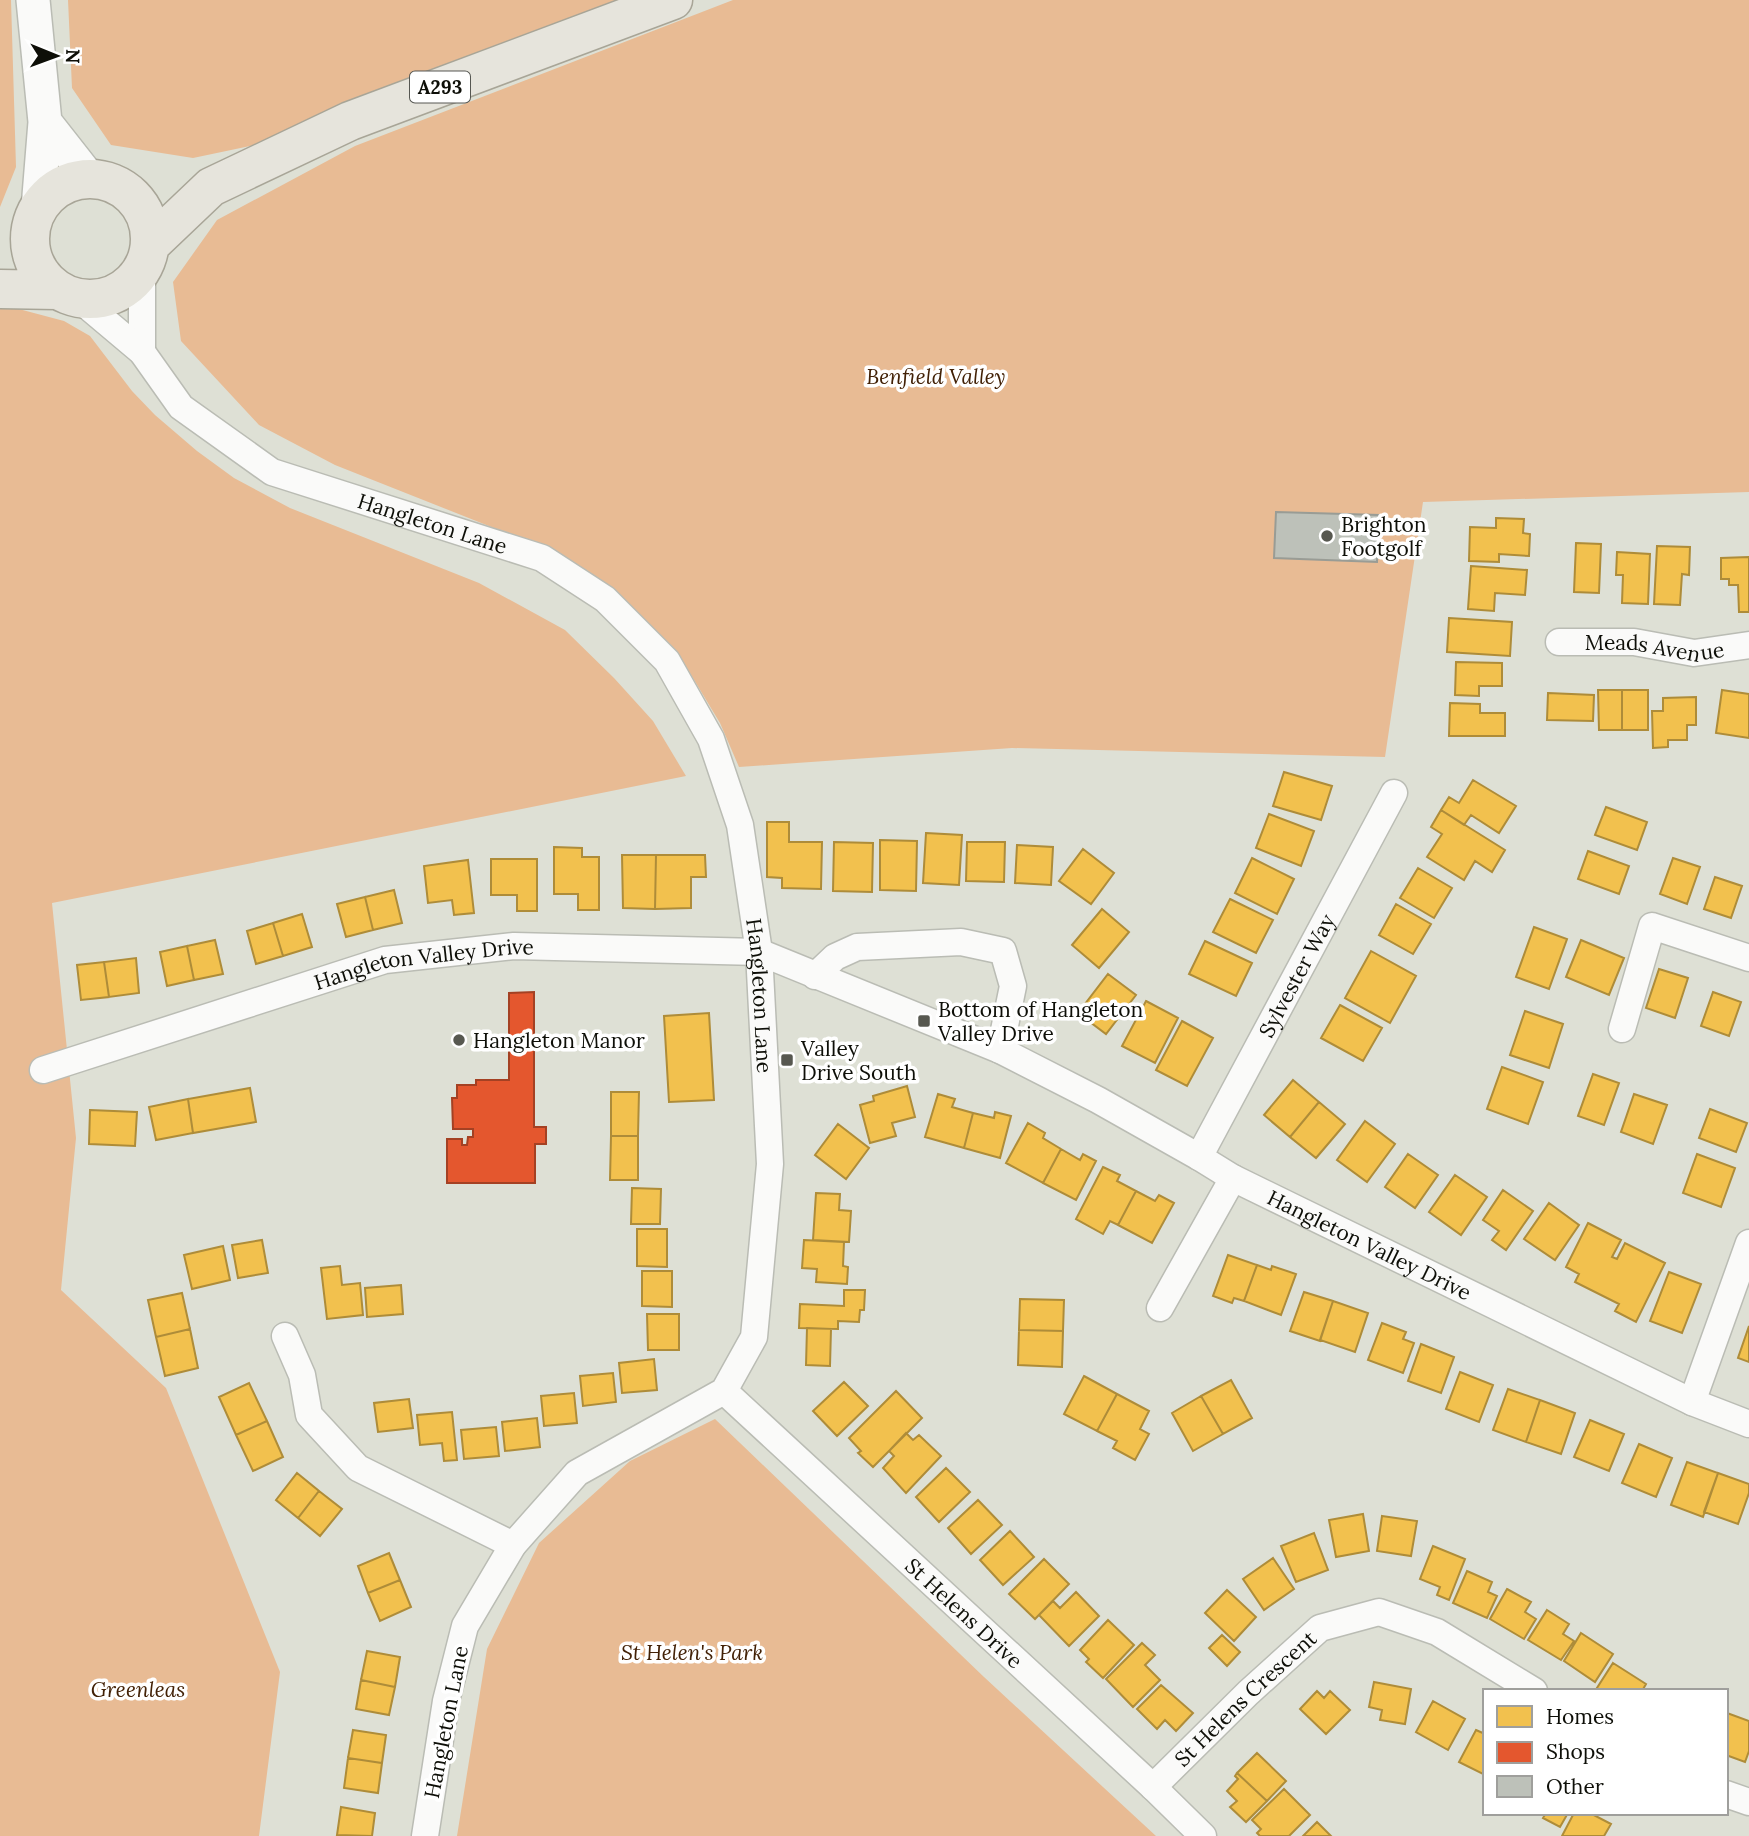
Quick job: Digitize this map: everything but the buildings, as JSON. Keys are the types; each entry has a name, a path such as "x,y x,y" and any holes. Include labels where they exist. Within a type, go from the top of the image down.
{"highway":[{"name":"A293","path":"130,194 211,187 350,121 673,0"},
{"path":"0,258 34,219 51,192 69,182 89,178 111,182 130,194 142,208 149,226 146,258 124,289 102,298 0,289"},
{"name":"A293","path":"146,258 211,187"},
{"path":"34,219 31,253 40,274 68,294"}],"street":[{"path":"33,0 45,122 34,219"},
{"path":"45,122 89,178"},
{"path":"142,352 146,258"},
{"name":"Hangleton Lane","path":"68,294 142,352 181,407 272,472 542,558 605,599 667,661 711,739 740,825 759,952 770,1164 754,1337 724,1391 577,1473 513,1545 465,1626 446,1701 425,1836"},
{"name":"Meads Avenue","path":"1559,642 1634,642 1694,653 1749,645"},
{"name":"Sylvester Way","path":"1199,1157 1394,793"},
{"path":"1622,1029 1652,926 1749,958"},
{"path":"815,976 835,957 857,947 961,942 1003,951 1013,986 1000,1049"},
{"name":"Hangleton Valley Drive","path":"43,1070 385,960 514,946 759,952 1000,1049 1098,1100 1233,1178 1692,1402 1749,1424"},
{"path":"1160,1308 1233,1178"},
{"path":"1692,1402 1749,1244"},
{"path":"285,1336 302,1375 309,1415 358,1468 513,1545"},
{"name":"St Helens Drive","path":"724,1391 1203,1836"},
{"name":"St Helens Crescent","path":"1153,1787 1248,1693 1320,1628 1379,1612 1437,1632 1531,1689"},
{"path":"1728,1795 1749,1801"}],"green space":[{"path":"0,0 11,0 16,167 0,207"},
{"path":"68,0 630,0 279,140 193,158 111,145 72,88"},
{"name":"Benfield Valley","path":"733,0 1749,0 1749,492 1423,502 1385,757 1012,748 739,767 720,723 676,650 637,612 588,571 499,530 335,465 259,425 181,341 173,282 217,220 355,146"},
{"name":"Greenleas","path":"0,304 64,321 90,336 132,391 155,415 234,478 290,508 479,583 565,630 653,721 686,776 52,903 76,1138 61,1290 166,1388 280,1672 259,1836 0,1836"},
{"name":"St Helen's Park","path":"715,1419 984,1677 1156,1836 457,1836 487,1649 539,1543 630,1461"}],"place":[{"name":"Brighton Footgolf","path":"1327,536"},
{"name":"Bottom of Hangleton Valley Drive","path":"924,1021"},
{"name":"Hangleton Manor","path":"459,1040"},
{"name":"Valley Drive South","path":"787,1060"}]}
